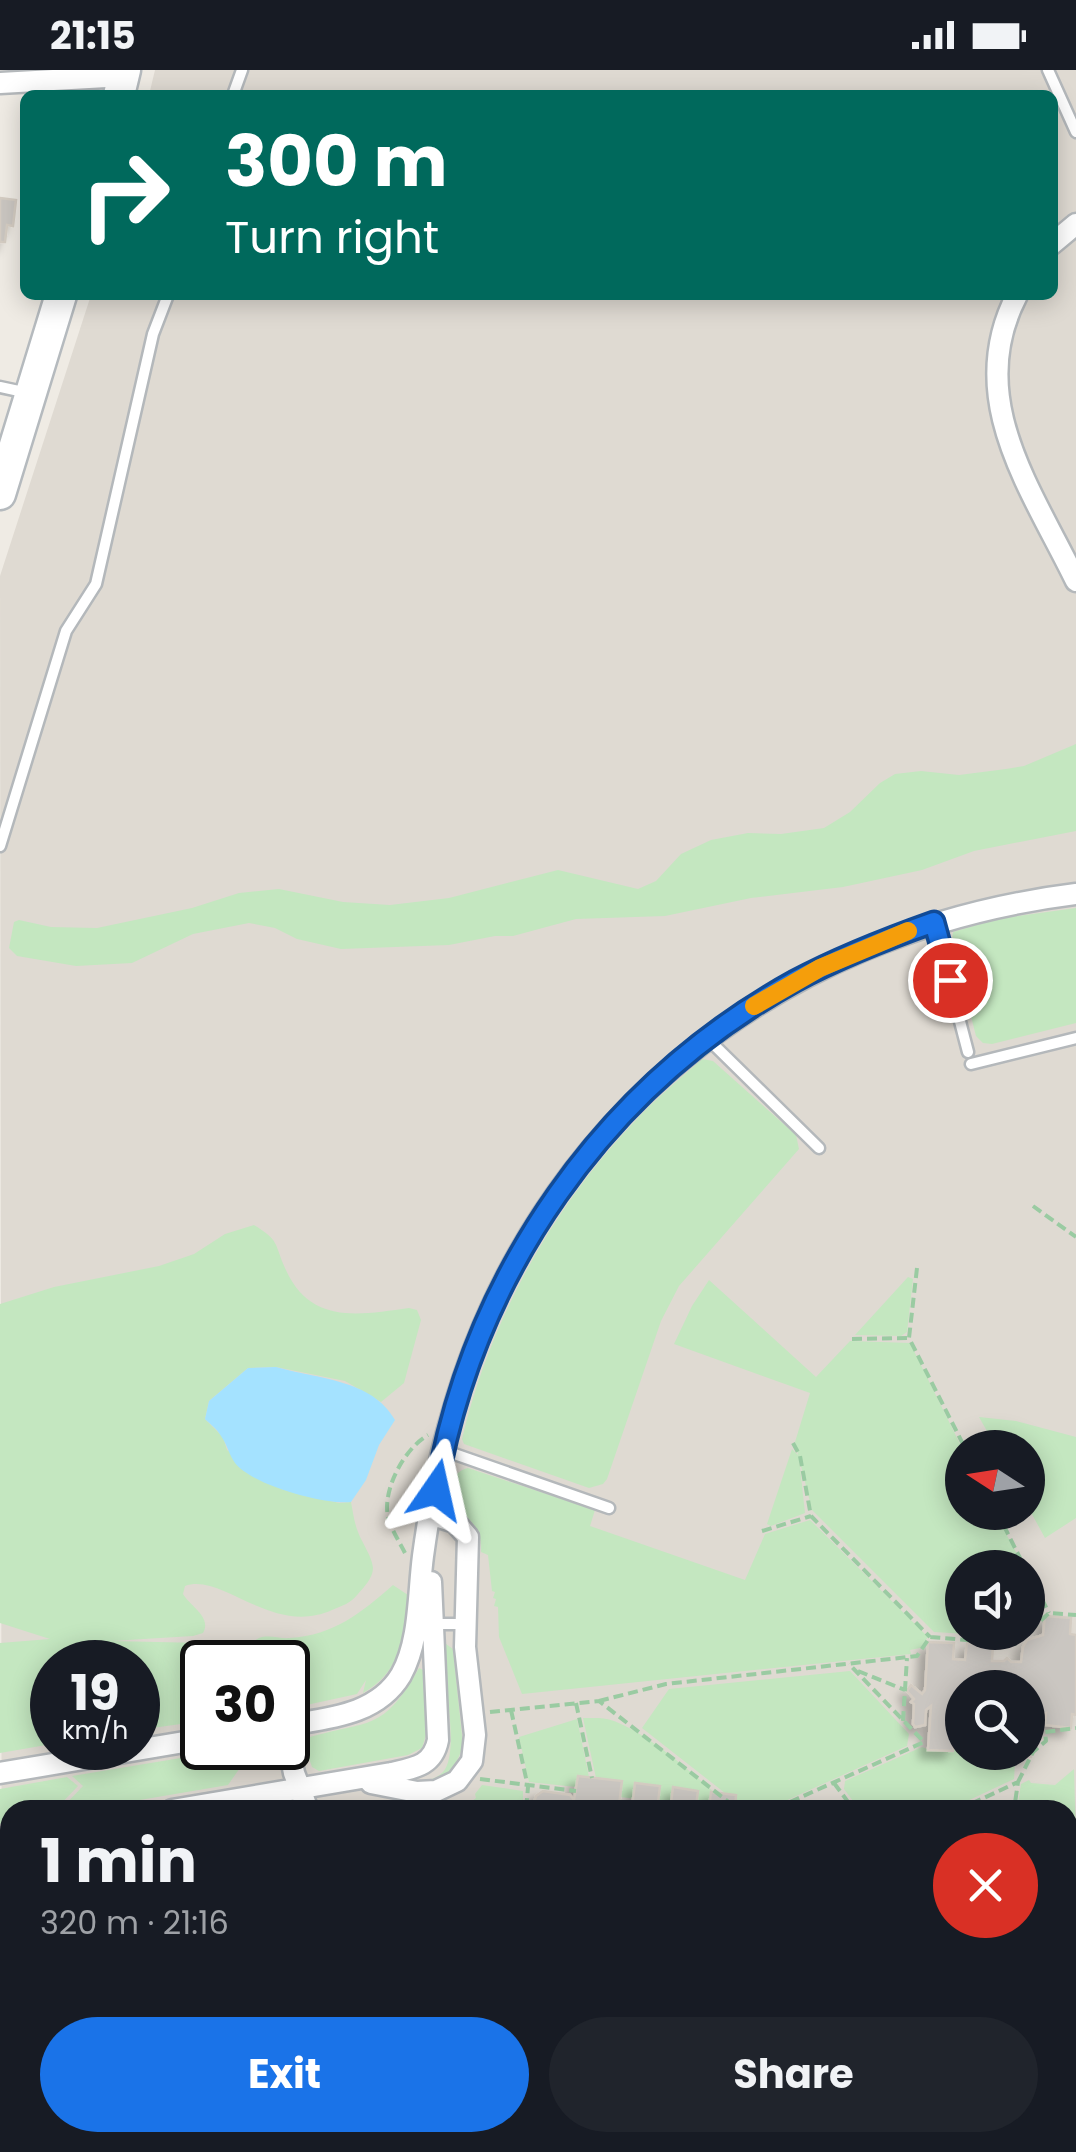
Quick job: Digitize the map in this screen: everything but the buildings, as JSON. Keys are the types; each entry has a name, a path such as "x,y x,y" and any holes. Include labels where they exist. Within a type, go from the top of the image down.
{"main road":[{"path":"0,494 59,300"}],"street":[{"path":"0,83 123,80"},
{"path":"1015,300 1000,339 996,378 1000,417 1024,478 1076,580"},
{"path":"232,1800 416,1768 434,1754 438,1740 422,1624 421,1584 443,1450 466,1367 487,1315 543,1213 626,1110 708,1038 820,968 934,922 1076,894"},
{"path":"343,1782 426,1792 450,1785 468,1768 476,1745 465,1624 468,1538 454,1522 432,1515"},
{"path":"310,1721 350,1713 383,1696 406,1664 422,1624 432,1515"},
{"path":"0,1772 180,1743"},
{"path":"295,1770 304,1800"}],"lane":[{"path":"1058,92 1076,132"},
{"path":"0,846 66,631 96,584 153,334 166,300"},
{"path":"0,387 31,393"},
{"path":"934,922 970,1058 1076,1038"},
{"path":"708,1038 819,1148"},
{"path":"443,1450 609,1508"},
{"path":"422,1624 465,1624"}],"path":[{"path":"1034,1206 1076,1237"},
{"path":"917,1268 909,1338 955,1430"},
{"path":"852,1339 909,1338"},
{"path":"421,1584 389,1520 388,1498 412,1447 427,1435 448,1428"},
{"path":"793,1442 800,1456 811,1516 930,1637 1015,1644 1049,1614 1076,1615"},
{"path":"762,1531 811,1516"},
{"path":"1045,1606 1049,1614"},
{"path":"490,1712 599,1701 666,1684 907,1658 918,1656 930,1637"},
{"path":"903,1721 907,1658"},
{"path":"851,1667 906,1690"},
{"path":"795,1800 924,1742 851,1667"},
{"path":"599,1701 727,1800"},
{"path":"576,1703 592,1778"},
{"path":"510,1710 528,1787 527,1800"},
{"path":"1015,1800 1018,1782 1033,1752 1046,1741 1045,1732 1076,1728"},
{"path":"480,1779 576,1791"},
{"path":"979,1800 1018,1782"},
{"path":"834,1784 846,1800"}],"shaded area":[{"path":"155,70 1076,70 1076,1800 2,1800 0,576 89,300 1058,300 1058,90 150,90"}],"green space":[{"path":"1076,744 1076,831 974,851 922,870 843,887 751,898 665,916 576,919 513,936 449,945 341,949 249,923 193,934 132,963 76,966 17,956 9,948 14,922 19,920 51,927 97,928 192,908 239,893 279,889 343,902 390,905 449,898 558,870 638,889 656,881 681,854 711,840 748,833 781,834 824,828 850,812 895,774 921,771 959,775 1006,769 1024,766"},
{"path":"1076,908 1076,1023 983,1043 976,1036 952,942 953,932 997,919"},
{"path":"702,1059 713,1061 796,1135 799,1149 679,1286 661,1321 607,1479 589,1488 464,1444 462,1439 489,1352 551,1229 605,1155 651,1105"},
{"path":"254,1225 268,1235 295,1286 322,1308 354,1313 417,1310 421,1320 404,1383 381,1402 345,1381 276,1367 248,1368 209,1401 205,1419 223,1437 227,1450 281,1489 339,1503 351,1502 372,1563 370,1579 349,1602 310,1616 269,1611 199,1584 185,1586 183,1594 205,1622 203,1633 193,1636 38,1640 50,1639 0,1623 0,1304 54,1287 159,1266 194,1254 225,1234"},
{"path":"908,1277 913,1279 907,1332 901,1336 855,1335"},
{"path":"709,1280 816,1377 850,1341 910,1343 953,1430 945,1430 945,1530 1004,1530 1015,1550 945,1550 945,1633 934,1632 812,1510 799,1458 805,1513 771,1526 767,1524 792,1449 798,1455 795,1442 810,1393 674,1344"},
{"path":"979,1417 1016,1421 1076,1437 1076,1518 1045,1538 1041,1530 1045,1530 1045,1430 986,1430"},
{"path":"468,1468 595,1510 590,1526 745,1580 765,1534 810,1520 928,1637 920,1648 910,1650 911,1654 522,1694 499,1637 488,1555 481,1552 473,1524 449,1505 452,1482"},
{"path":"393,1585 408,1595 403,1638 394,1663 363,1693 366,1680 357,1694 310,1704 310,1640 256,1640 267,1636 306,1636 358,1613"},
{"path":"30,1641 30,1748 0,1753 0,1643"},
{"path":"160,1642 180,1642 180,1724 160,1727"},
{"path":"446,1644 453,1649 463,1745 449,1772 422,1783 441,1774 448,1762 451,1731 443,1658"},
{"path":"419,1668 423,1670 427,1732 422,1748 408,1755 319,1771 312,1767 310,1737 373,1720 395,1704"},
{"path":"850,1671 909,1734 907,1746 787,1800 734,1800 642,1728 669,1689"},
{"path":"583,1718 610,1720 630,1728 722,1800 620,1797 622,1781 596,1778"},
{"path":"577,1719 589,1777 576,1787 529,1782 519,1737"},
{"path":"922,1747 945,1750 945,1770 1015,1770 1014,1779 969,1800 852,1800 844,1789 845,1781"},
{"path":"180,1758 180,1770 238,1770 228,1785 140,1800 70,1800 83,1786 72,1776 108,1770 160,1770 160,1761"},
{"path":"1074,1769 1075,1800 1019,1800 1021,1784 1029,1780 1055,1785"},
{"path":"67,1777 78,1786 65,1800 0,1800 0,1789"},
{"path":"482,1785 523,1791 523,1800 473,1800"}],"water":[{"path":"276,1367 358,1388 385,1406 395,1420 351,1502 307,1497 257,1479 235,1463 219,1433 205,1419 209,1401 248,1368"}],"slow traffic":[{"path":"754,1006 820,968 908,931"}],"route":[{"path":"436,1490 448,1428 466,1367 497,1294 543,1213 626,1110 676,1063 730,1021 792,982 870,946 934,922 950,980"}]}
